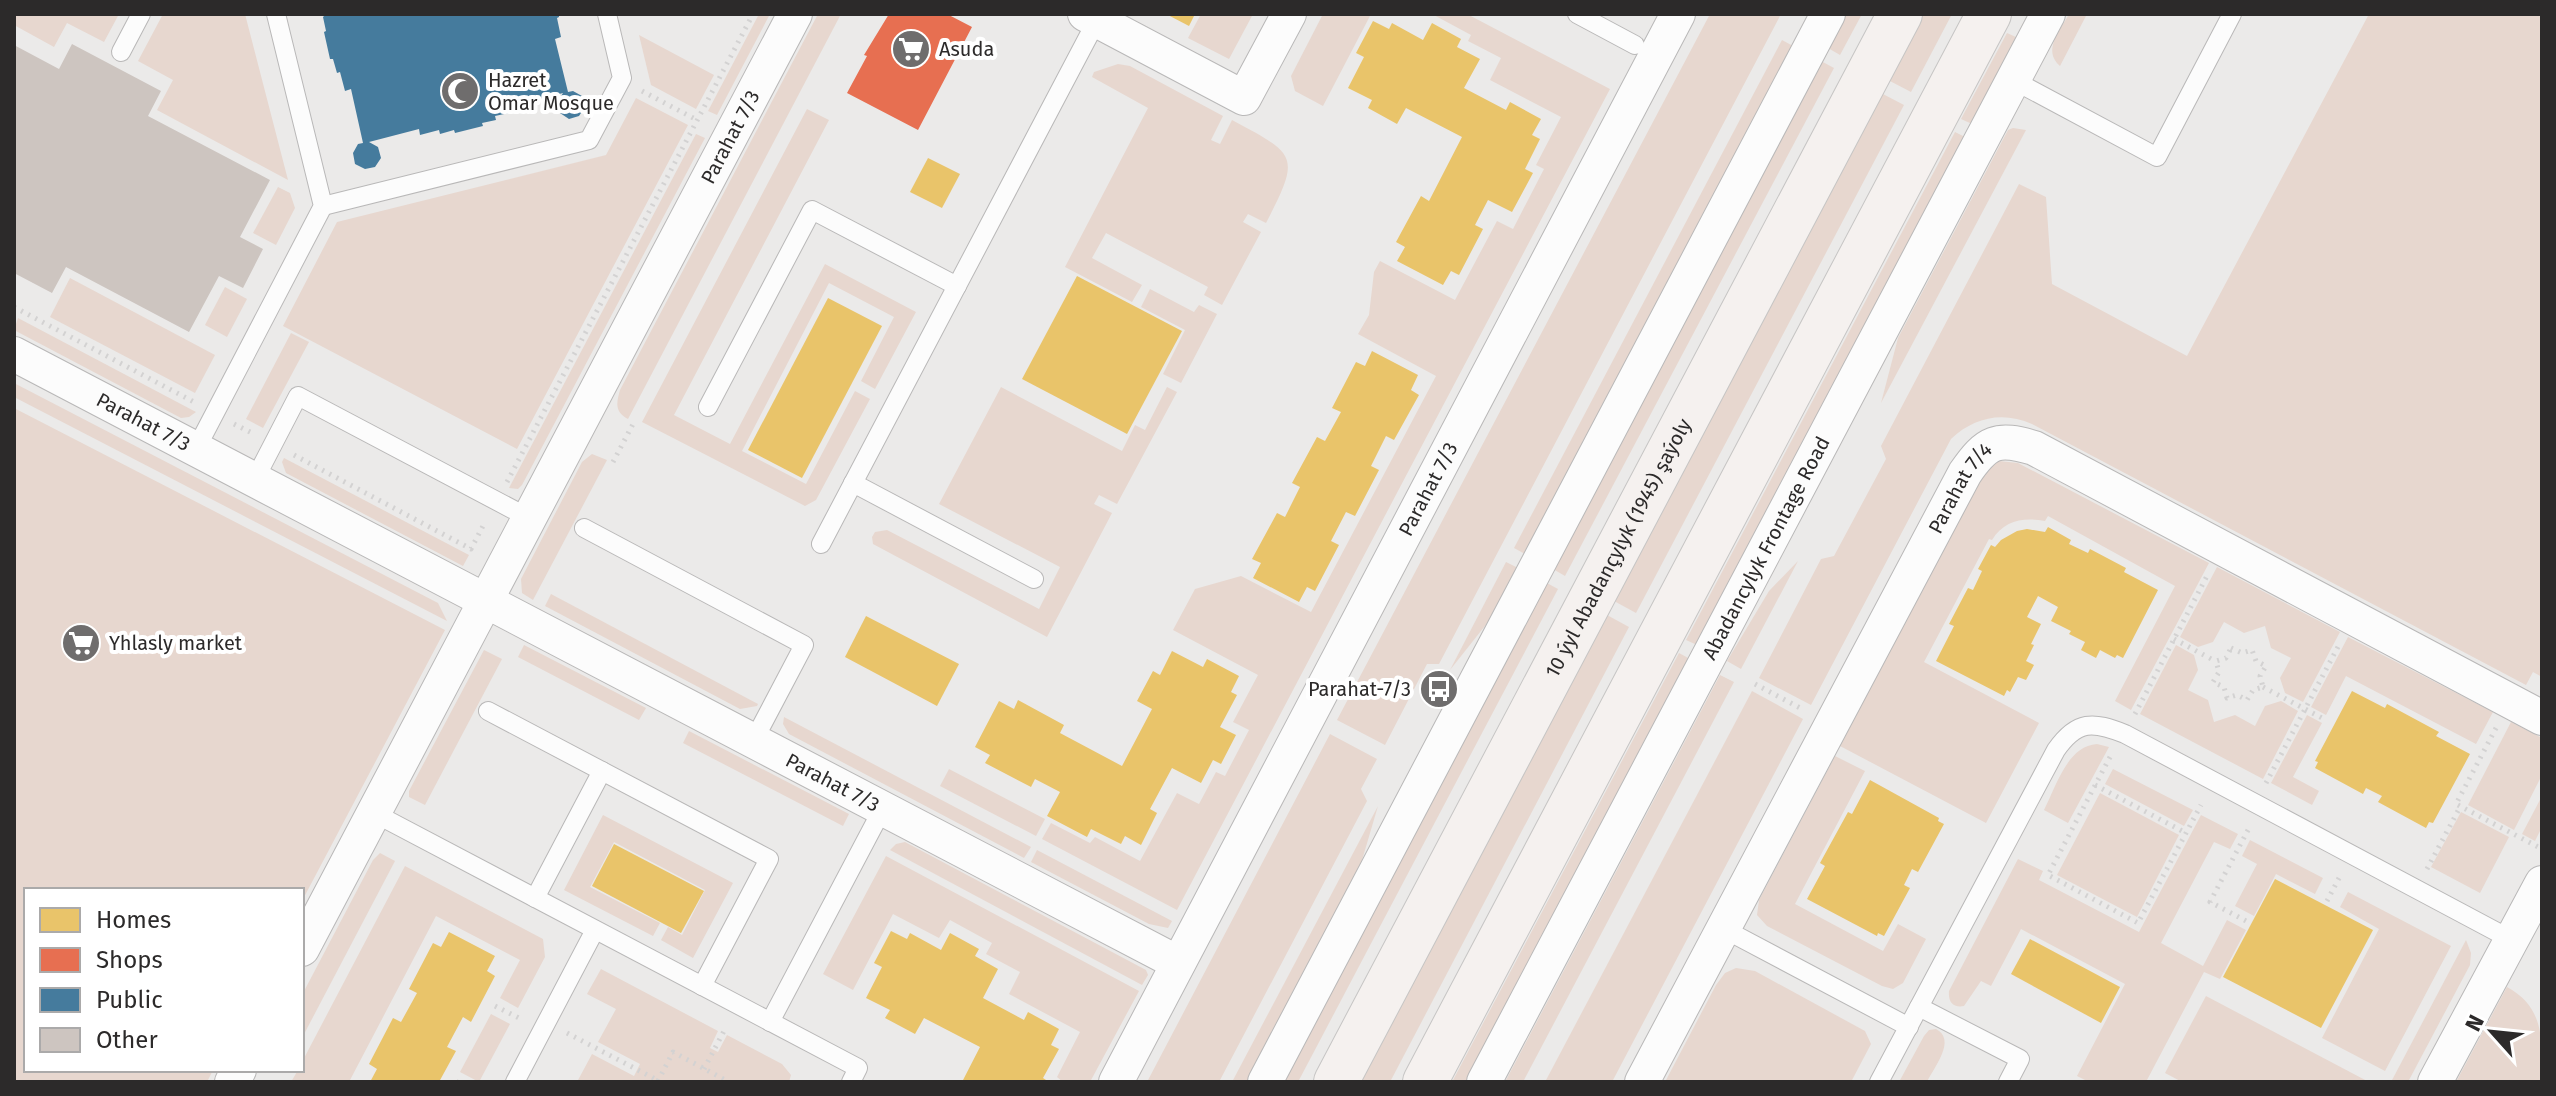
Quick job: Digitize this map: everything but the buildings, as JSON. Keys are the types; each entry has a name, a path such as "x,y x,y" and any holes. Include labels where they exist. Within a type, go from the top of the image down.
{"main road":[{"name":"10 ýyl Abadançylyk (1945) şaýoly","path":"1336,1082 1900,14"},
{"path":"1425,1082 1989,14"}],"street":[{"name":"Parahat 7/3","path":"304,945 795,14"},
{"path":"1091,17 1244,98 1289,14"},
{"name":"Parahat 7/3","path":"1116,1082 1678,14"},
{"path":"1265,1082 1828,14"},
{"name":"Abadancylyk Frontage Road","path":"1484,1082 2048,14"},
{"name":"Parahat 7/3","path":"14,354 1178,963"},
{"name":"Parahat 7/4","path":"1642,1082 1965,473 1979,453 1995,442 2015,442 2034,448 2542,718"},
{"path":"2435,1082 2542,883"}],"lane":[{"path":"121,52 141,14"},
{"path":"196,449 323,206 276,14"},
{"path":"323,206 589,140 621,80 607,14"},
{"path":"1577,14 1635,45"},
{"path":"2013,80 2157,157 2232,14"},
{"path":"821,544 957,286 1091,17"},
{"path":"708,407 812,210 957,286"},
{"path":"255,479 298,396 529,518"},
{"path":"853,483 1034,579"},
{"path":"584,528 804,645 754,740"},
{"path":"488,711 769,859 702,986"},
{"path":"1879,1082 2056,750 2068,733 2088,725 2106,726 2125,734 2512,940"},
{"path":"535,898 602,771"},
{"path":"770,1022 883,808"},
{"path":"374,813 858,1068 851,1082"},
{"path":"1724,929 1909,1027"},
{"path":"515,1082 595,930"},
{"path":"1919,1007 2020,1059 2008,1082"}],"path":[{"path":"505,486 753,14"},
{"path":"621,80 697,120"},
{"path":"14,307 201,406"},
{"path":"232,423 259,437"},
{"path":"613,462 633,424"},
{"path":"287,451 471,549 490,513"},
{"path":"2134,716 2213,565"},
{"path":"2265,785 2344,635"},
{"path":"2174,639 2216,661 2226,658 2231,648 2242,653 2252,650 2256,661 2266,666 2260,676 2263,687"},
{"path":"2216,661 2219,672 2213,682 2224,687 2227,698 2237,695 2247,700 2253,690 2263,687 2324,719"},
{"path":"1755,684 1807,712"},
{"path":"2502,717 2456,804 2542,849"},
{"path":"2110,757 2048,875 2138,923 2201,805"},
{"path":"2095,785 2186,833"},
{"path":"2427,870 2460,807"},
{"path":"2248,830 2210,902 2250,923"},
{"path":"2327,901 2339,878"},
{"path":"495,1006 519,1018"},
{"path":"704,1069 725,1029"},
{"path":"595,1048 658,1082 673,1052 729,1082"}],"shaded area":[{"path":"14,14 119,14 104,42 67,23 54,47 14,25"},
{"path":"163,14 245,14 288,180 157,110 173,80 138,61"},
{"path":"759,14 770,14 717,115 708,111"},
{"path":"818,14 841,14 628,419 618,407 620,390"},
{"path":"1201,14 1253,14 1229,59 1188,38"},
{"path":"1323,14 1371,14 1323,106 1295,91 1291,76"},
{"path":"1432,14 1467,14 1610,89 1177,910 1042,839 1051,823 1090,843 1095,837 1140,861 1177,793 1199,804 1216,772 1225,776 1249,730 1233,722 1258,675 1173,630 1195,589 1241,576 1311,612 1436,376 1358,334 1369,315 1374,272 1380,261 1455,300 1497,221 1513,229 1544,169 1536,165 1561,117 1490,80 1501,58 1468,41 1471,35"},
{"path":"1710,14 1781,14 1439,664 1427,664 1385,745 1337,720"},
{"path":"1845,14 1862,14 1840,55 1828,48"},
{"path":"1923,14 1952,14 1911,92 1888,80"},
{"path":"2069,14 2087,14 2060,66 2055,60 2053,47"},
{"path":"2369,14 2542,14 2542,677 2533,672 2526,685 2032,424 2000,417 1979,421 1951,439 1811,705 1759,678 1821,559 1834,556 1886,459 1881,446 2019,184 2046,197 2052,284 2187,356"},
{"path":"2007,33 2018,38 1972,124 1961,119"},
{"path":"639,35 714,75 696,109 651,85"},
{"path":"1782,40 1793,46 1525,554 1514,548"},
{"path":"1821,61 1834,68 1565,576 1553,569"},
{"path":"1118,64 1130,66 1223,116 1211,140 1220,144 1232,120 1270,141 1286,159 1288,170 1285,183 1266,223 1248,214 1243,222 1261,232 1222,305 1204,295 1208,287 1106,233 1092,258 1142,285 1132,302 1065,267 1148,108 1092,77 1094,72"},
{"path":"1881,93 1904,105 1636,613 1614,601"},
{"path":"636,98 688,125 517,449 283,326 337,222 606,155"},
{"path":"807,109 829,120 674,415 730,444 825,264 916,312 875,389 861,381 894,317 829,283 742,451 806,484 855,391 870,399 816,500 805,506 642,422"},
{"path":"2008,130 2026,130 1881,403 1898,338"},
{"path":"1955,132 1965,137 1697,645 1686,640"},
{"path":"696,134 705,138 522,485 518,489 509,488"},
{"path":"278,187 290,193 295,208 276,245 253,233"},
{"path":"70,278 215,355 195,393 50,317"},
{"path":"225,287 247,299 227,337 205,325"},
{"path":"1150,289 1194,312 1199,305 1217,314 1181,383 1163,374 1185,330 1141,307"},
{"path":"18,318 196,412 181,418 14,330"},
{"path":"291,333 309,342 263,428 246,419"},
{"path":"14,383 438,603 447,621 14,397"},
{"path":"1001,387 1122,451 1135,425 1145,430 1167,387 1177,392 1117,504 1099,495 1094,504 1112,513 1047,637 873,544 875,532 887,530 1039,609 1060,567 939,504"},
{"path":"14,408 445,630 304,897 304,888 24,888 24,1072 212,1072 207,1082 14,1082"},
{"path":"592,454 607,460 533,600 522,593 521,579 582,462"},
{"path":"284,458 469,555 463,566 286,473 282,462"},
{"path":"1999,461 2018,463 2209,563 2131,710 2115,701 2175,586 2048,516 2045,521 2030,519 2009,524 1992,540 1989,539 1924,662 2039,723 1986,823 1840,746 1985,471"},
{"path":"1798,561 1741,669 1727,661 1769,591"},
{"path":"1506,562 1518,568 1492,617 1450,670"},
{"path":"2217,567 2340,632 2303,702 2285,693 2280,678 2291,658 2271,648 2265,626 2244,633 2224,622 2213,642 2198,647 2180,637"},
{"path":"1545,582 1558,589 1298,1082 1282,1082"},
{"path":"551,594 757,706 740,709 545,606"},
{"path":"1607,615 1629,627 1390,1082 1361,1082"},
{"path":"2348,637 2493,712 2476,744 2346,676 2326,715 2311,707"},
{"path":"524,645 646,708 639,720 518,657"},
{"path":"2176,645 2194,655 2198,670 2188,690 2208,700 2214,722 2235,715 2255,726 2265,706 2281,701 2298,711 2263,779 2140,714"},
{"path":"484,650 502,659 425,805 409,797 409,791"},
{"path":"1679,653 1690,659 1467,1082 1452,1082"},
{"path":"1720,675 1734,682 1523,1082 1505,1082"},
{"path":"1752,691 1803,719 1612,1082 1545,1082"},
{"path":"2307,715 2322,723 2293,777 2319,791 2312,805 2271,783"},
{"path":"784,717 1031,847 1024,858 789,734 783,724"},
{"path":"2511,722 2542,738 2542,775 2514,830 2468,805"},
{"path":"689,731 849,814 843,826 683,743"},
{"path":"1330,734 1377,759 1361,789 1367,801 1219,1082 1147,1082"},
{"path":"2097,744 2109,747 2068,823 2044,810 2070,760 2087,746"},
{"path":"1835,756 1865,771 1795,904 1883,951 1898,924 1926,939 1903,983 1893,989 1767,926 1757,915 1759,900"},
{"path":"949,769 1045,819 1036,836 940,786"},
{"path":"2113,769 2193,810 2184,826 2105,784"},
{"path":"2100,793 2179,835 2137,917 2057,875"},
{"path":"2542,796 2542,827 2535,841 2522,834"},
{"path":"1378,806 1360,867 1247,1082 1232,1082"},
{"path":"2461,812 2509,837 2480,893 2431,867"},
{"path":"603,815 733,883 693,958 661,940 668,927 682,935 705,890 614,842 590,887 660,923 653,936 564,890"},
{"path":"2201,815 2238,834 2230,849 2214,842 2161,943 2203,966 2227,920 2246,930 2220,979 2204,972 2147,1080 2150,1082 2089,1082 2077,1076 2125,984 2021,929 1991,986 1981,981 1964,1006 1952,1003 1949,991 2018,859 2043,871 2039,880 2139,932"},
{"path":"2250,840 2323,878 2315,894 2276,874 2254,916 2235,906 2257,864 2242,856"},
{"path":"905,842 1146,970 1148,975 1142,985 890,850 896,844"},
{"path":"1037,850 1172,921 1168,928 1149,924 1031,862"},
{"path":"380,853 395,861 304,1034 304,991 373,860"},
{"path":"886,856 1139,991 1090,1082 1063,1082 1057,1077 1080,1032 1009,994 1020,972 986,954 992,943 950,920 939,938 893,914 853,990 823,974"},
{"path":"405,866 543,939 545,957 518,1008 500,998 520,960 436,916 349,1082 291,1082 297,1072 304,1072 304,1058"},
{"path":"2348,892 2451,946 2385,1071 2322,1038 2379,929 2340,907"},
{"path":"2466,940 2471,953 2470,965 2408,1082 2391,1082"},
{"path":"1736,968 1755,971 1865,1031 1871,1044 1851,1082 1665,1082 1716,985 1725,973"},
{"path":"601,969 718,1031 710,1048 718,1052 727,1035 782,1064 791,1075 789,1082 577,1082 592,1054 634,1076 640,1064 598,1042 616,1009 587,994"},
{"path":"2507,987 2529,1005 2535,1016 2541,1040 2542,1082 2456,1082"},
{"path":"2206,996 2369,1082 2182,1082 2165,1073"},
{"path":"491,1014 510,1024 479,1082 460,1072"},
{"path":"1936,1029 1942,1034 1944,1047 1927,1082 1899,1082 1924,1036 1929,1030"}],"place":[{"name":"Asuda","path":"911,49"},
{"name":"Hazret Omar Mosque","path":"460,91"},
{"name":"Yhlasly market","path":"81,643"},
{"name":"Parahat-7/3","path":"1439,689"}]}
